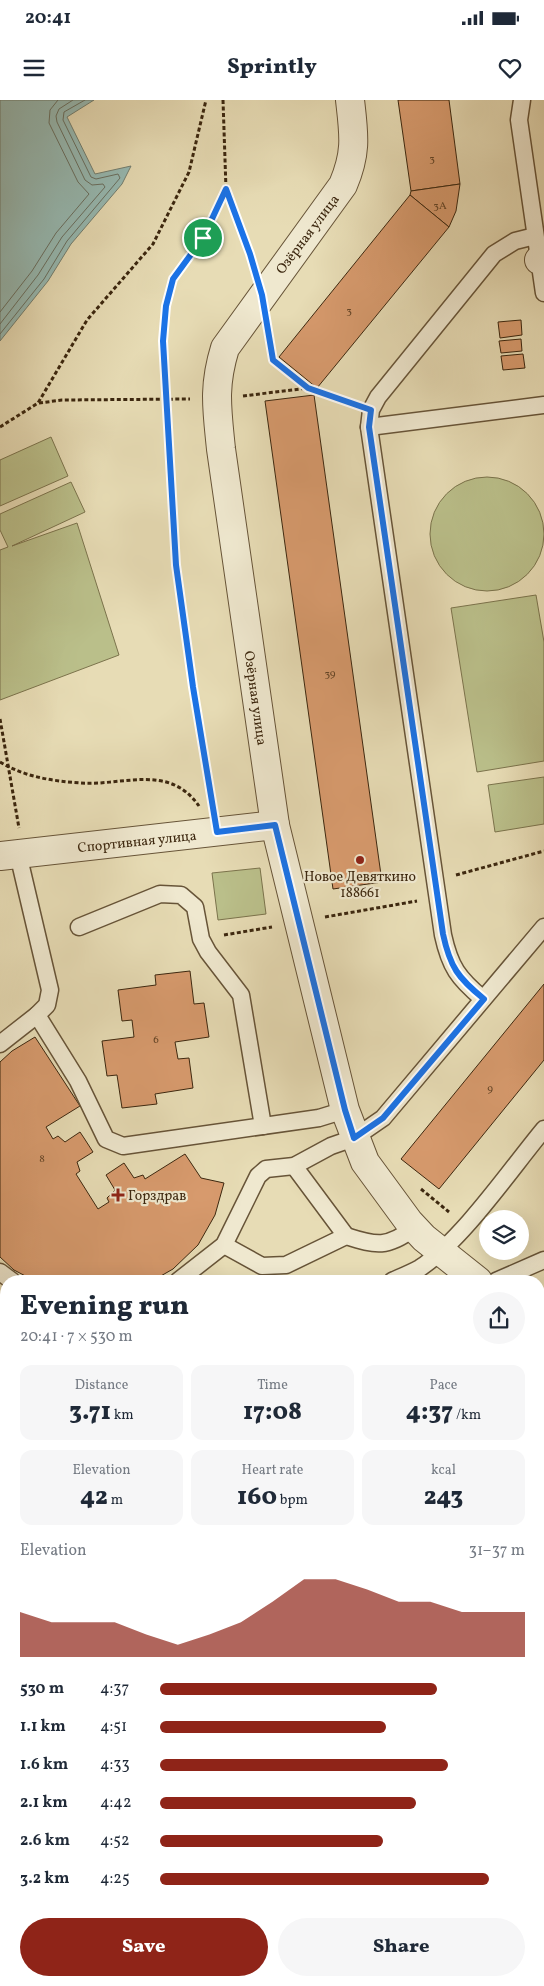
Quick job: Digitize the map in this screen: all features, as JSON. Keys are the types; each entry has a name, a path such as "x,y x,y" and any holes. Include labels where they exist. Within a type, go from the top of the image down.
{"street":[{"name":"Озёрная улица","path":"350,100 354,136 353,162 343,185 225,348 217,374 216,398 275,825 345,1110 354,1138 365,1162 414,1228 440,1251 486,1275"},
{"name":"Спортивная улица","path":"14,855 275,825"}],"lane":[{"path":"522,100 519,120 544,293"},
{"path":"484,999 460,980 448,960 369,427 371,410 378,397 494,254 515,241 539,252"},
{"path":"369,427 544,405"},
{"path":"0,1044 47,1005 50,990 14,855"},
{"path":"80,927 160,894 181,895 195,908 201,939 208,952 240,995 263,1126"},
{"path":"186,1275 224,1245 258,1176 266,1169 294,1166 331,1146 354,1138 383,1118 544,927"},
{"path":"37,1015 78,1082 106,1139 123,1146 319,1118 345,1110"},
{"path":"408,1275 440,1251 465,1225 544,1129"},
{"path":"294,1166 346,1236 374,1245 398,1240 414,1228"},
{"path":"224,1245 262,1266 286,1265 346,1236"},
{"path":"507,1275 544,1260"}],"path":[{"path":"38,404 86,320 153,244 189,172 206,100"},
{"path":"223,100 226,189 250,254 262,295 273,360 308,388 371,410"},
{"path":"217,832 193,687 176,565 163,341 166,306 173,279 203,238 226,189"},
{"path":"237,396 308,388"},
{"path":"0,427 38,404 62,400 194,399"},
{"path":"0,719 8,767 14,855"},
{"path":"0,762 35,778 83,784 154,778 178,786 196,802 217,832"},
{"path":"436,880 544,851"}],"green space":[{"path":"51,437 68,476 0,506 0,460"},
{"path":"487,477 509,481 527,494 540,512 544,534 540,556 527,574 509,587 487,591 465,587 447,574 434,556 430,534 434,512 447,494 465,481"},
{"path":"71,482 85,512 12,546 77,523 119,655 0,700 0,550 8,547 0,530 0,514"},
{"path":"536,595 544,642 544,761 477,772 451,608"},
{"path":"544,777 544,824 495,832 488,785"},
{"path":"260,868 266,914 218,920 212,873"}],"water":[{"path":"0,100 94,100 67,117 95,174 131,166 122,184 71,244 48,281 0,341"}],"building":[{"path":"398,100 449,100 460,184 411,191"},
{"path":"460,184 456,211 449,227 410,195 411,191"},
{"path":"410,195 449,227 317,388 279,357"},
{"path":"521,320 522,335 500,338 498,322"},
{"path":"521,339 522,351 501,353 499,341"},
{"path":"523,354 525,368 503,370 501,356"},
{"path":"314,395 382,882 333,889 265,401"},
{"path":"190,971 194,1004 204,1003 209,1037 175,1042 178,1059 189,1058 193,1088 155,1094 157,1104 122,1108 117,1075 107,1076 102,1041 134,1037 132,1020 122,1021 118,990 156,985 155,975"},
{"path":"544,984 544,1060 439,1189 401,1159"},
{"path":"35,1037 80,1106 46,1127 53,1139 58,1136 65,1142 80,1132 93,1152 77,1162 80,1171 76,1174 98,1209 109,1202 107,1198 115,1190 106,1175 124,1163 134,1178 143,1175 145,1179 185,1154 201,1178 224,1183 215,1215 198,1245 173,1269 162,1275 24,1275 14,1270 0,1257 0,1062 12,1051"}],"place":[{"name":"Новое Девяткино 188661","path":"360,860"},
{"name":"Горздрав","path":"118,1195"}],"route":[{"path":"226,189 250,254 262,295 273,360 308,388 371,410 369,427 443,934 448,960 460,980 484,999 383,1118 354,1138 323,1025 275,825 217,832 193,687 176,565 163,341 166,306 173,279 203,238 226,189"}]}
